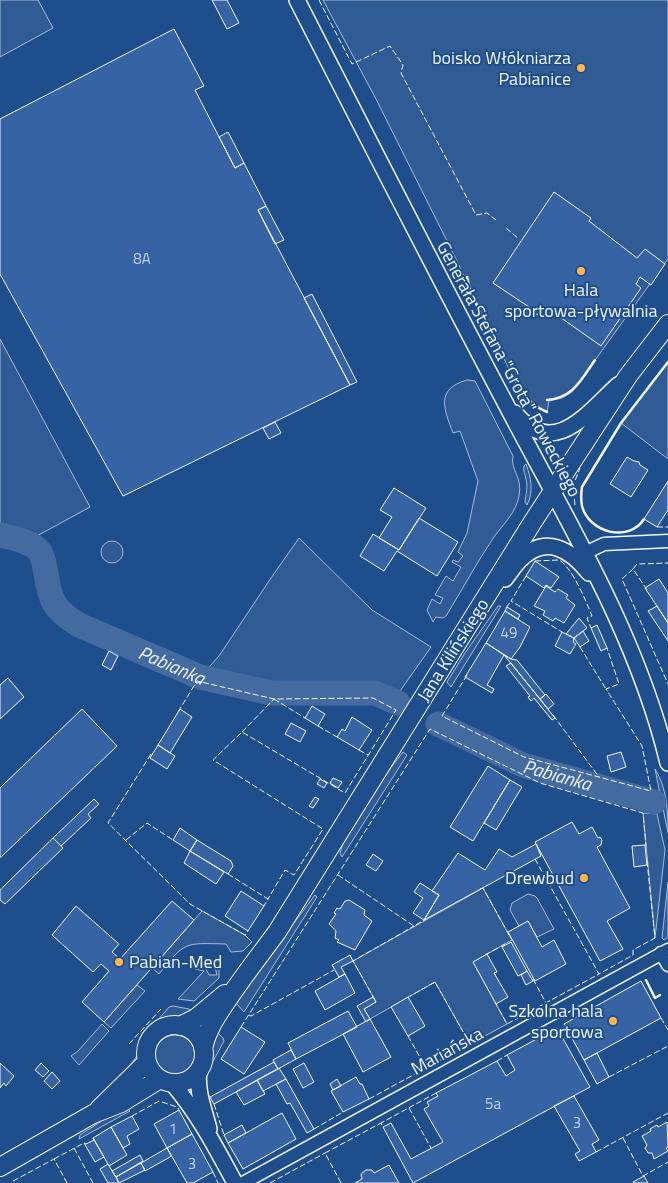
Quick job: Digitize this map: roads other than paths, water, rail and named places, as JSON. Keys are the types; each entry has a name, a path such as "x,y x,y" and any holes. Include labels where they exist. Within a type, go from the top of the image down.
{"main road":[{"name":"Jana Kilińskiego","path":"203,1048 209,1029 242,979 277,932 553,491 628,376 668,324"},
{"name":"Jana Kilińskiego","path":"180,1026 196,1018 242,979"},
{"path":"0,1166 94,1114 166,1081 188,1080 199,1070 202,1063 203,1048 195,1034 180,1026 164,1028 156,1032 147,1046 147,1062 154,1075 166,1081"},
{"path":"94,1114 114,1092 147,1062"}],"street":[{"name":"Generała Stefana \"Grota\" Roweckiego","path":"297,0 608,600 642,676 668,763"},
{"path":"499,392 516,415 528,425 541,432 559,433 580,420 628,376"},
{"path":"585,553 604,544 668,541"},
{"path":"464,631 519,561 537,548 553,546 566,551 585,568 608,600"},
{"path":"665,951 668,966"},
{"name":"Mariańska","path":"242,1183 665,951"},
{"path":"199,1070 198,1090 211,1138"},
{"path":"166,1081 183,1095 211,1138 235,1183"}],"waterway":[{"name":"Pabianka","path":"0,535 26,542 41,553 52,598 59,609 71,620 200,677 271,693 375,693 398,703"},
{"name":"Pabianka","path":"438,724 523,765 654,802"}],"place":[{"name":"boisko Włókniarza Pabianice","path":"581,68"},
{"name":"Hala sportowa-pływalnia","path":"581,271"},
{"name":"Drewbud","path":"584,878"},
{"name":"Pabian-Med","path":"119,962"},
{"name":"Szkolna hala sportowa","path":"613,1021"}]}
